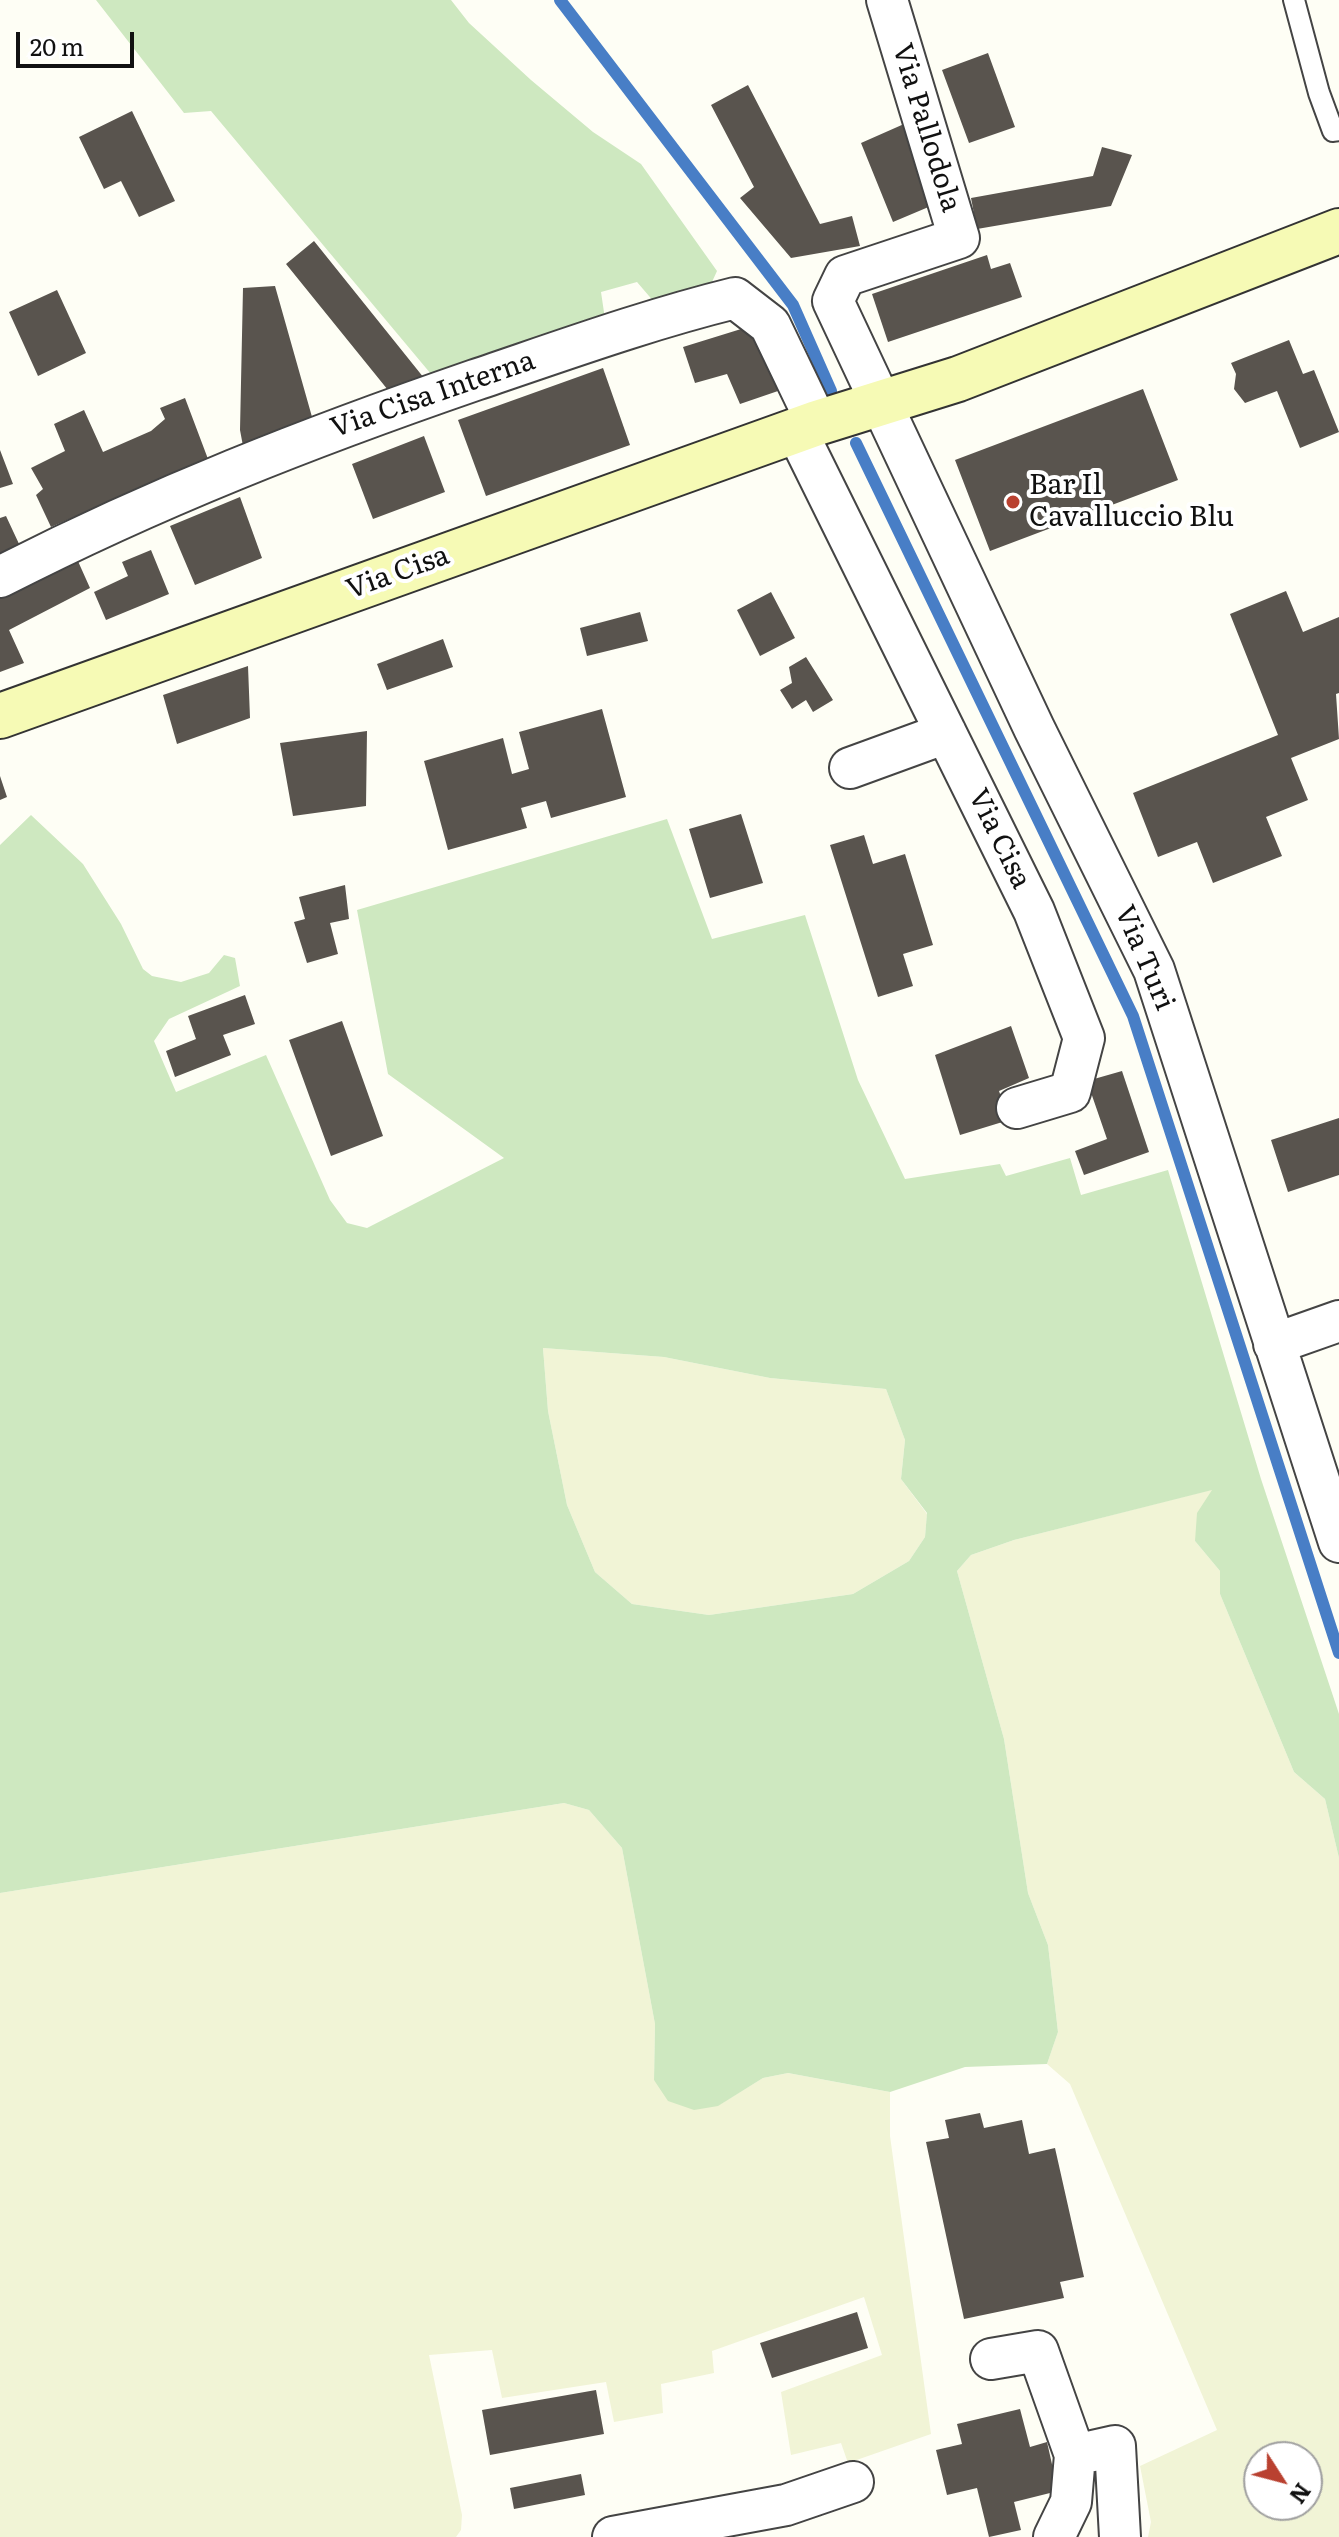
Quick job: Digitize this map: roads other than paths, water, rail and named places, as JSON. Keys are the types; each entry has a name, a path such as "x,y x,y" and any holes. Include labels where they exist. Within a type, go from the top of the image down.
{"street":[{"name":"Via Pallodola","path":"881,401 833,301 845,276 959,238 887,0"},
{"name":"Via Cisa","path":"0,716 807,427 958,379 1339,231"},
{"name":"Via Cisa Interna","path":"0,577 114,519 321,434 659,317 735,298 770,325 807,427"},
{"name":"Via Turi","path":"881,401 1034,728 1154,970 1339,1542"},
{"name":"Via Cisa","path":"807,427 946,733 1034,911 1084,1038 1070,1092 1017,1108"},
{"path":"850,768 946,733"},
{"path":"1274,1344 1339,1321"},
{"path":"991,2359 1038,2351 1075,2455 1071,2502 1054,2537"},
{"path":"1075,2455 1115,2446 1120,2537"},
{"path":"613,2537 786,2505 853,2482"}],"lane":[{"path":"1294,0 1319,93 1336,131"}],"waterway":[{"path":"560,0 793,305 831,391"},
{"path":"856,443 1133,1016 1339,1653"}],"place":[{"name":"Bar Il Cavalluccio Blu","path":"1013,502"}]}
